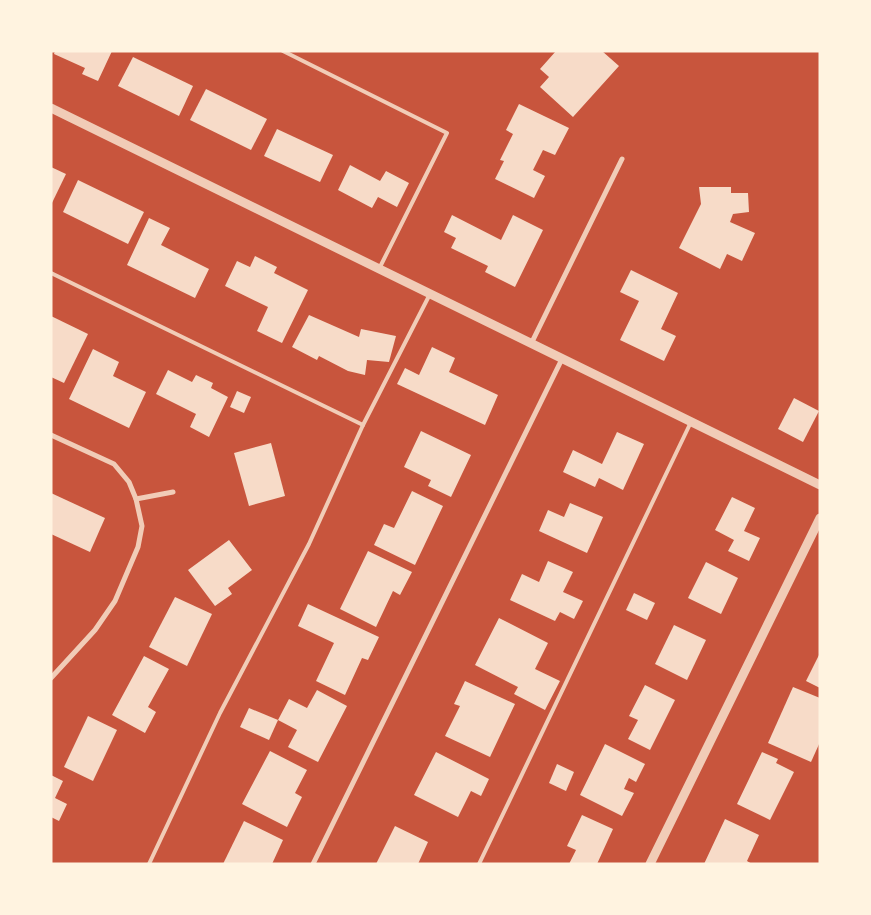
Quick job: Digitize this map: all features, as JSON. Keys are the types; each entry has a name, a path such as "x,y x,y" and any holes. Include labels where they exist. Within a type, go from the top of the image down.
{"street":[{"path":"51,108 820,486"},
{"path":"531,344 622,159"},
{"path":"313,864 562,359"},
{"path":"51,435 114,464 129,482 136,499 142,526 138,547 115,602 95,630 51,678"},
{"path":"136,499 173,492"},
{"path":"650,864 820,518"}],"lane":[{"path":"283,51 447,133 379,269"},
{"path":"51,273 363,425"},
{"path":"149,864 220,713 309,544 363,425 430,294"},
{"path":"479,864 691,422"}],"building":[{"path":"55,51 112,51 98,81 82,74 85,68 54,54"},
{"path":"556,51 602,51 619,66 573,117 540,87 549,77 540,69"},
{"path":"133,57 193,86 179,116 118,86"},
{"path":"206,89 267,119 251,150 190,120"},
{"path":"519,104 569,128 555,155 543,150 533,170 545,176 534,198 495,179 504,161 500,160 513,134 506,130"},
{"path":"277,129 333,155 320,182 264,156"},
{"path":"350,165 380,181 386,171 409,183 397,207 378,197 372,208 338,190"},
{"path":"51,167 66,174 51,205"},
{"path":"78,180 144,212 128,244 63,212"},
{"path":"699,187 731,187 731,193 748,193 749,212 733,214 730,222 755,233 742,261 727,254 720,269 679,248 701,204"},
{"path":"452,215 501,240 513,215 543,230 515,287 485,272 488,266 451,248 456,238 444,232"},
{"path":"149,218 170,228 161,245 209,269 195,298 127,265"},
{"path":"255,256 277,267 274,273 308,290 282,343 257,331 268,307 225,286 237,261 250,267"},
{"path":"631,270 678,293 661,329 676,336 664,361 620,340 639,301 620,292"},
{"path":"309,315 359,337 361,329 396,336 389,362 367,360 365,375 348,371 319,356 317,360 292,347"},
{"path":"51,316 88,334 64,383 51,377"},
{"path":"432,347 455,358 449,372 498,395 485,425 397,384 405,368 419,375"},
{"path":"93,349 119,362 113,376 146,392 129,428 69,399"},
{"path":"168,370 192,382 196,375 213,383 211,388 228,397 209,437 190,427 196,414 156,394"},
{"path":"237,391 251,397 244,413 230,407"},
{"path":"794,398 819,411 803,442 778,429"},
{"path":"421,431 471,455 451,497 428,486 431,480 404,467"},
{"path":"617,432 644,444 623,490 599,478 595,487 563,472 573,450 602,464"},
{"path":"271,443 285,496 249,506 234,453"},
{"path":"412,491 443,506 415,565 374,545 384,524 394,528"},
{"path":"51,493 105,518 90,552 51,534"},
{"path":"732,497 755,508 744,531 760,538 749,561 728,551 734,540 715,530"},
{"path":"570,503 603,517 587,553 539,531 548,510 564,517"},
{"path":"229,540 252,570 228,588 232,594 215,606 188,570"},
{"path":"368,551 412,572 400,595 393,591 376,627 340,609"},
{"path":"548,561 573,572 563,592 583,601 574,619 560,612 555,621 510,600 522,574 539,582"},
{"path":"706,562 738,578 721,614 688,598"},
{"path":"634,593 655,603 647,620 626,610"},
{"path":"175,597 212,614 187,666 149,647"},
{"path":"308,604 379,637 368,660 362,658 345,695 316,681 334,643 298,626"},
{"path":"499,618 548,643 535,669 560,681 545,710 514,694 518,687 475,665"},
{"path":"674,625 706,640 687,680 655,664"},
{"path":"820,653 820,688 806,681"},
{"path":"144,656 169,669 148,707 156,712 145,733 112,715"},
{"path":"465,681 515,704 490,757 445,736 460,706 454,704"},
{"path":"645,685 675,700 650,750 628,739 638,720 629,716"},
{"path":"793,687 820,698 820,742 811,762 768,743"},
{"path":"317,690 347,706 318,762 288,747 297,730 278,720 289,699 307,708"},
{"path":"249,708 278,720 269,740 240,727"},
{"path":"88,716 117,730 93,781 64,767"},
{"path":"605,744 645,764 636,782 629,778 624,789 634,793 622,816 580,795"},
{"path":"270,751 307,770 295,793 302,797 287,827 242,804"},
{"path":"436,752 489,779 481,796 471,791 458,817 414,795"},
{"path":"762,752 778,759 776,763 794,772 770,820 737,804"},
{"path":"557,764 574,772 566,791 549,783"},
{"path":"51,775 63,781 55,798 67,804 59,821 51,817"},
{"path":"582,815 613,829 597,864 569,864 576,850 567,846"},
{"path":"725,819 759,835 747,861 752,864 704,864"},
{"path":"244,821 283,840 272,864 223,864"},
{"path":"395,826 428,842 418,864 376,864"}]}
